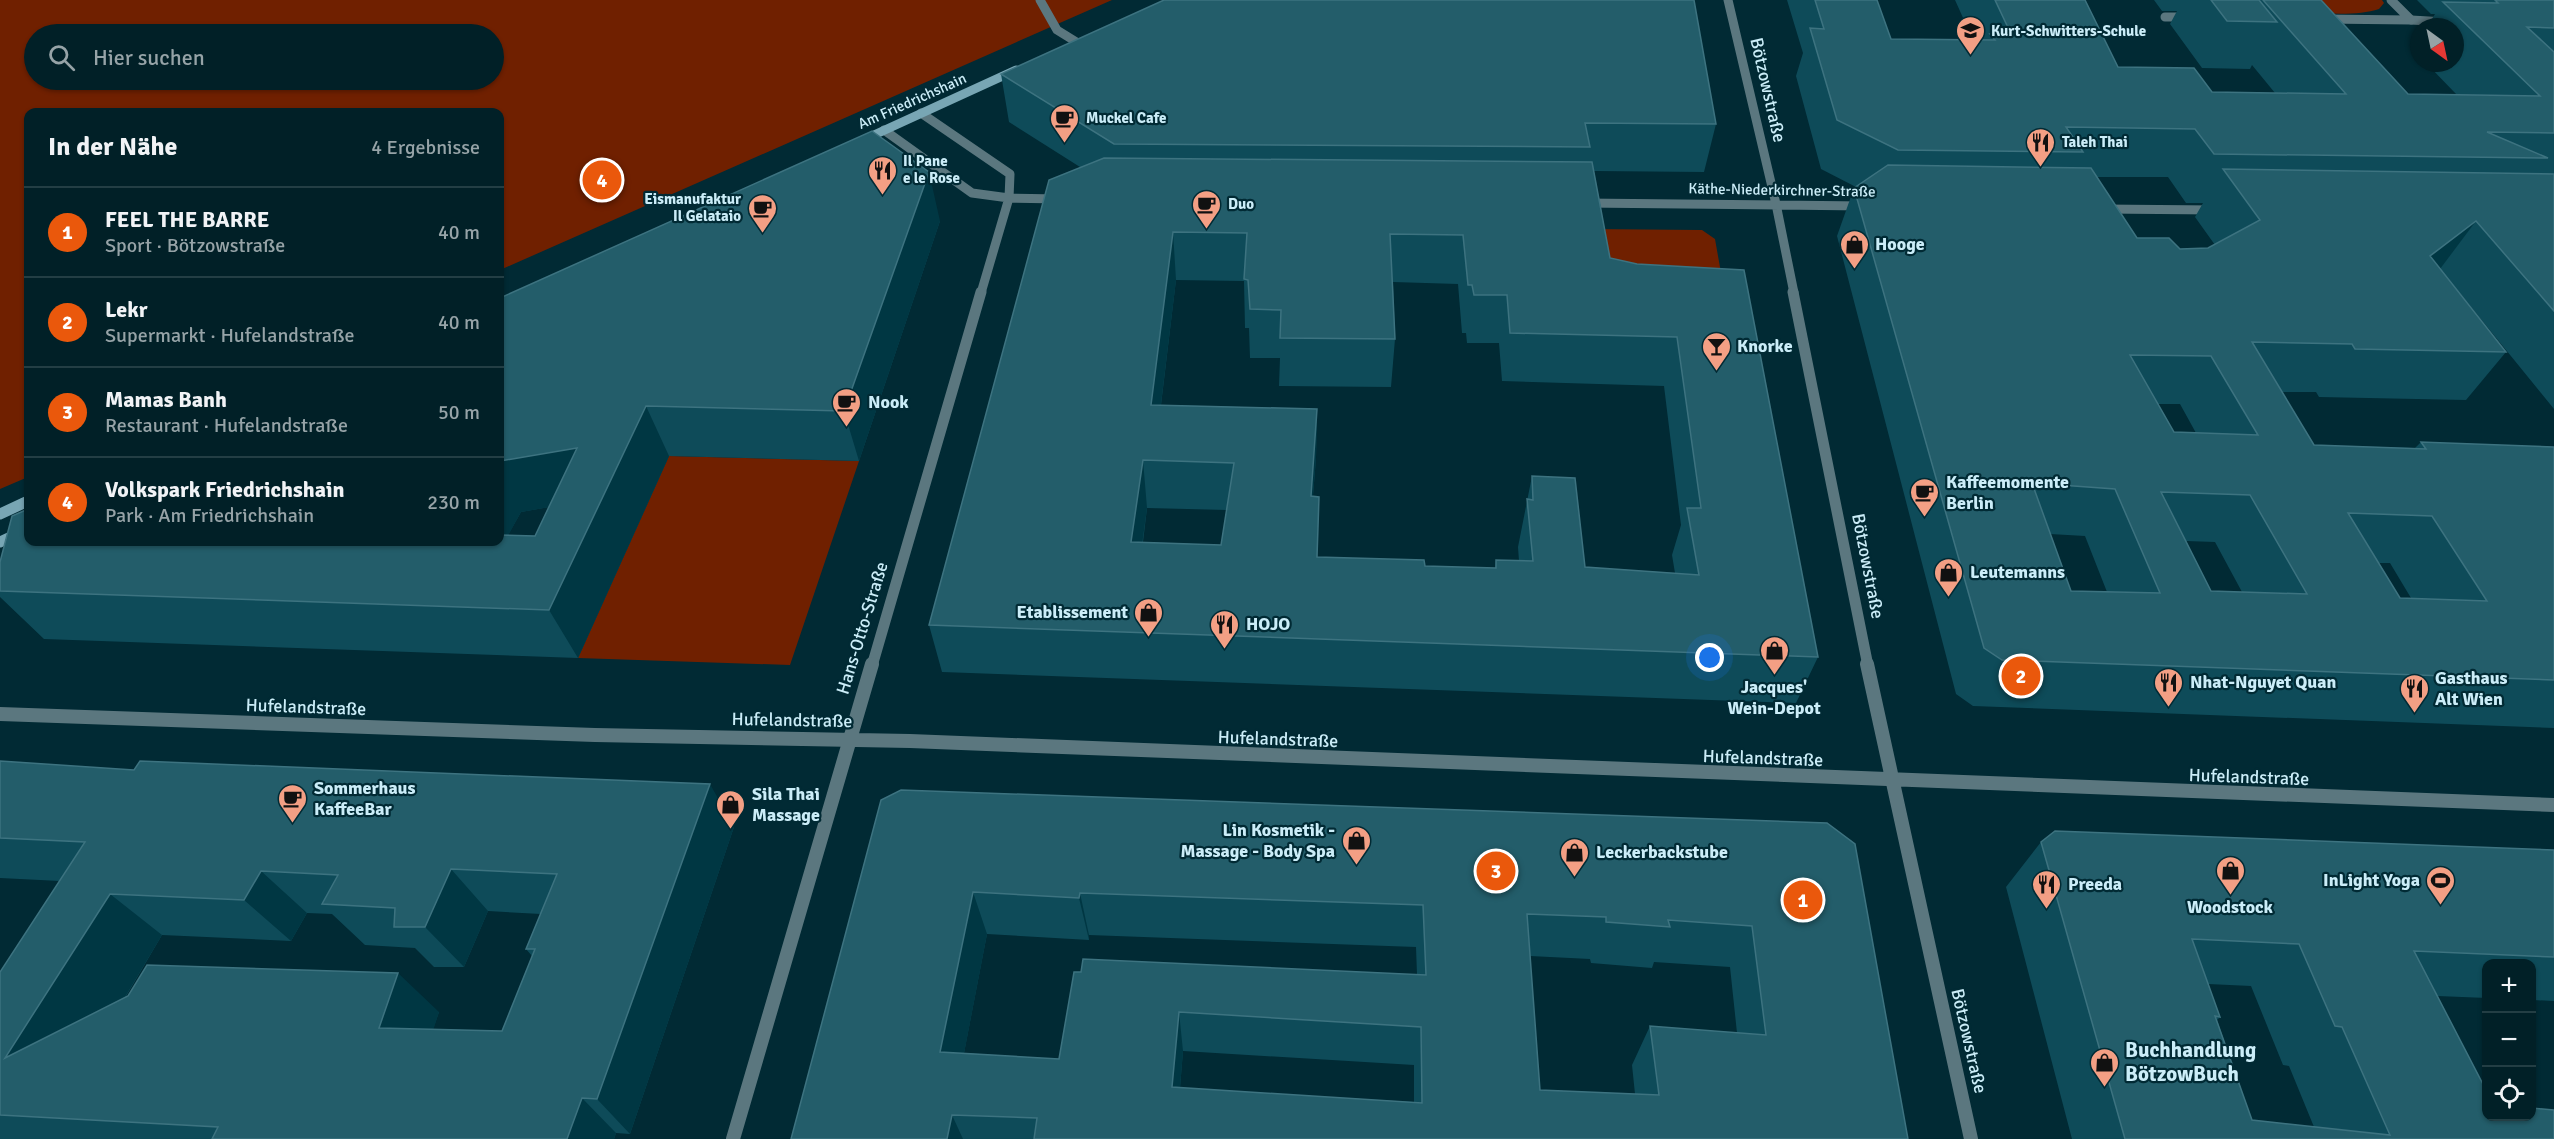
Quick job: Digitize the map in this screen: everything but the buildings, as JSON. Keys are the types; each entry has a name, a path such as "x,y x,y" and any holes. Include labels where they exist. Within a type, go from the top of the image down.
{"street":[{"path":"1040,0 1057,30 1082,41 1068,47"},
{"name":"Bötzowstraße","path":"1728,0 1776,204 1891,782 1971,1139"},
{"path":"2391,0 2410,19"},
{"path":"2165,17 2199,17"},
{"path":"2311,19 2410,20"},
{"name":"Am Friedrichshain","path":"856,143 1027,65"},
{"path":"921,113 1010,174 1009,198"},
{"path":"884,130 972,193 1009,198 1076,199"},
{"name":"Hans-Otto-Straße","path":"733,1139 1009,198"},
{"name":"Käthe-Niederkirchner-Straße","path":"1571,203 1879,206"},
{"path":"2091,209 2221,211"},
{"path":"0,514 24,503"},
{"path":"0,542 24,531"},
{"name":"Hufelandstraße","path":"0,714 595,735 850,739 1891,782 2554,806"}],"shaded area":[{"path":"0,0 1112,0 504,268 504,108 24,108 24,479 0,489"},
{"path":"2238,0 2382,0 2384,3 2379,9 2364,12 2328,14 2290,10"},
{"path":"1586,229 1702,230 1715,239 1729,318 1654,313"},
{"path":"669,456 859,461 790,665 578,658"}],"place":[{"name":"Kurt-Schwitters-Schule","path":"1970,56"},
{"name":"Muckel Cafe","path":"1065,144"},
{"name":"Taleh Thai","path":"2041,168"},
{"name":"Volkspark Friedrichshain","path":"602,180"},
{"name":"Il Pane e le Rose","path":"882,196"},
{"name":"Duo","path":"1207,230"},
{"name":"Eismanufaktur Il Gelataio","path":"762,234"},
{"name":"Hooge","path":"1854,270"},
{"name":"Knorke","path":"1716,372"},
{"name":"Nook","path":"847,428"},
{"name":"Kaffeemomente Berlin","path":"1925,518"},
{"name":"Leutemanns","path":"1949,598"},
{"name":"Etablissement","path":"1149,638"},
{"name":"HOJO","path":"1225,650"},
{"name":"Jacques' Wein-Depot","path":"1774,676"},
{"name":"Lekr","path":"2021,676"},
{"name":"Nhat-Nguyet Quan","path":"2169,708"},
{"name":"Gasthaus Alt Wien","path":"2414,714"},
{"name":"Sommerhaus KaffeeBar","path":"293,824"},
{"name":"Sila Thai Massage","path":"731,830"},
{"name":"Lin Kosmetik - Massage - Body Spa","path":"1356,866"},
{"name":"Mamas Banh","path":"1496,871"},
{"name":"Leckerbackstube","path":"1575,878"},
{"name":"Woodstock","path":"2230,896"},
{"name":"FEEL THE BARRE","path":"1803,900"},
{"name":"InLight Yoga","path":"2441,906"},
{"name":"Preeda","path":"2047,910"},
{"name":"Buchhandlung BötzowBuch","path":"2104,1088"}]}
